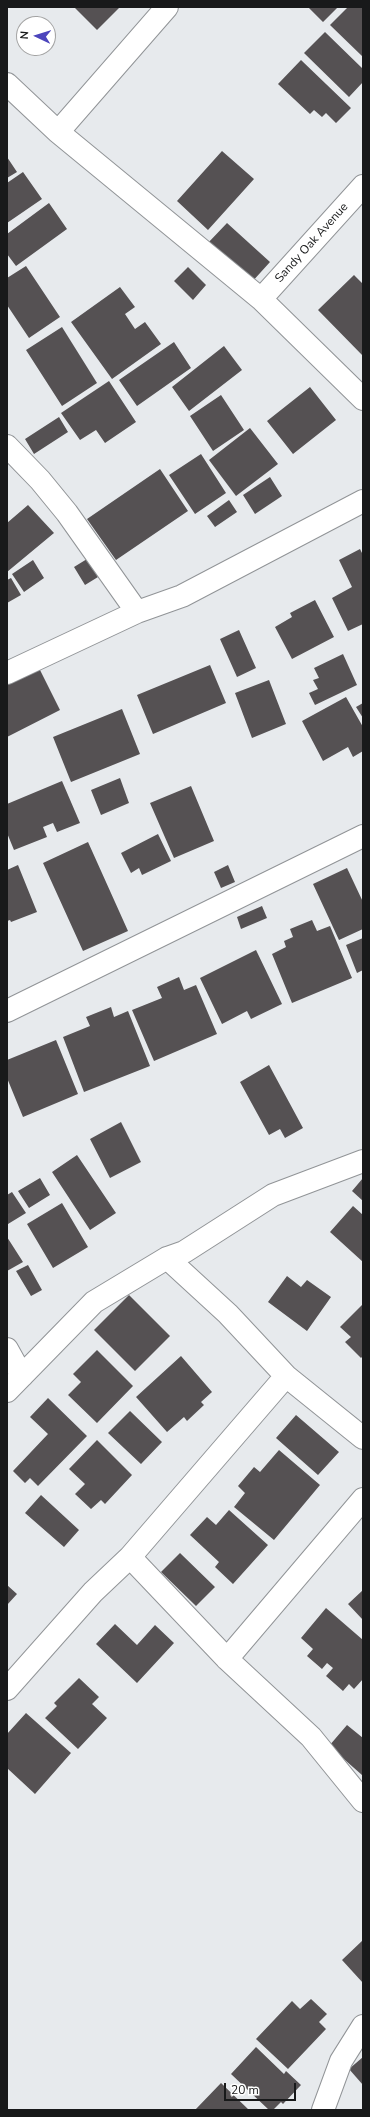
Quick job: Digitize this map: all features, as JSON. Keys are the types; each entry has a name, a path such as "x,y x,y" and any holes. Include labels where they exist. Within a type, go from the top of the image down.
{"street":[{"path":"58,132 167,7"},
{"path":"7,84 58,132 261,299 363,399"},
{"name":"Sandy Oak Avenue","path":"261,299 363,186"},
{"path":"7,446 40,480 67,513 137,612"},
{"path":"7,673 137,612 182,596 363,501"},
{"path":"7,1011 363,836"},
{"path":"14,1384 94,1302 167,1258 184,1252 273,1195 363,1161"},
{"path":"167,1258 228,1314 286,1376 363,1438"},
{"path":"7,1349 14,1384"},
{"path":"7,1689 93,1592 130,1557 286,1376"},
{"path":"227,1659 363,1499"},
{"path":"130,1557 227,1659 311,1737 363,1801"},
{"path":"323,2110 341,2061 363,2026"}],"building":[{"path":"74,7 120,7 97,30"},
{"path":"308,7 338,7 323,22"},
{"path":"348,7 363,7 363,57 330,25"},
{"path":"325,32 363,69 363,82 349,97 304,53"},
{"path":"301,60 351,108 336,123 326,113 322,117 314,110 310,114 278,84"},
{"path":"222,151 254,179 208,230 177,201"},
{"path":"7,157 17,172 7,178"},
{"path":"23,172 42,199 7,223 7,183"},
{"path":"49,203 67,229 16,266 7,254 7,234"},
{"path":"227,223 270,262 251,283 207,244"},
{"path":"26,266 60,317 29,338 7,305 7,278"},
{"path":"188,267 206,285 193,300 174,281"},
{"path":"354,275 363,284 363,356 318,310"},
{"path":"120,287 135,307 125,314 135,329 145,322 161,344 112,379 71,322"},
{"path":"62,327 97,383 62,406 26,350"},
{"path":"174,342 191,368 137,406 119,380"},
{"path":"224,346 242,370 189,411 172,387"},
{"path":"109,381 136,422 105,443 96,430 80,440 61,413"},
{"path":"310,387 336,420 293,454 267,421"},
{"path":"221,395 244,430 213,451 190,416"},
{"path":"59,417 68,432 34,454 25,439"},
{"path":"250,428 278,464 236,496 209,460"},
{"path":"201,454 226,493 195,514 169,475"},
{"path":"160,469 188,511 116,560 87,519"},
{"path":"270,477 282,496 255,514 243,495"},
{"path":"229,500 237,512 215,527 207,516"},
{"path":"28,505 54,533 7,572 7,523"},
{"path":"360,549 363,555 363,624 348,631 332,598 352,587 339,560"},
{"path":"87,559 98,577 85,585 74,567"},
{"path":"33,560 44,578 24,592 12,574"},
{"path":"11,578 21,595 7,603 7,580"},
{"path":"315,600 334,637 292,659 275,627 292,617 290,613"},
{"path":"239,630 256,668 237,677 220,639"},
{"path":"343,654 357,685 315,705 309,693 318,689 313,680 319,678 314,668"},
{"path":"210,665 226,703 153,734 137,695"},
{"path":"39,668 60,710 7,737 7,685"},
{"path":"269,680 286,724 252,738 235,693"},
{"path":"346,697 363,727 363,751 353,757 348,747 323,761 302,721"},
{"path":"363,703 363,718 356,707"},
{"path":"122,709 140,754 71,782 53,737"},
{"path":"120,778 129,803 101,815 91,790"},
{"path":"62,781 80,823 57,832 53,823 43,827 47,837 14,850 7,833 7,804"},
{"path":"191,786 214,841 174,858 150,803"},
{"path":"158,834 171,861 142,875 139,868 131,873 121,853"},
{"path":"88,842 128,931 83,951 43,863"},
{"path":"18,865 37,912 11,922 10,920 7,921 7,870"},
{"path":"228,865 235,882 221,888 214,872"},
{"path":"347,868 363,902 363,929 339,940 313,884"},
{"path":"262,906 267,918 241,929 237,917"},
{"path":"312,920 317,931 330,926 352,978 292,1003 272,954 286,947 284,941 293,937 290,929"},
{"path":"363,938 363,970 357,973 346,945"},
{"path":"256,950 282,1004 251,1019 247,1011 222,1024 200,978"},
{"path":"179,977 184,990 196,985 217,1034 154,1061 132,1010 162,998 157,987"},
{"path":"111,1007 114,1017 128,1011 150,1066 84,1092 63,1037 90,1026 86,1017"},
{"path":"56,1040 78,1094 23,1117 7,1078 7,1060"},
{"path":"269,1065 303,1128 285,1138 280,1129 269,1135 240,1082"},
{"path":"121,1122 141,1162 110,1178 90,1139"},
{"path":"77,1155 116,1213 90,1230 52,1172"},
{"path":"40,1178 50,1195 29,1208 18,1191"},
{"path":"363,1178 363,1201 352,1191"},
{"path":"12,1192 26,1213 8,1224 7,1195"},
{"path":"62,1203 88,1247 53,1268 27,1224"},
{"path":"353,1206 363,1215 363,1262 330,1232"},
{"path":"7,1237 23,1262 7,1271"},
{"path":"28,1265 42,1290 31,1296 16,1271"},
{"path":"287,1276 301,1287 307,1280 331,1297 307,1331 268,1302"},
{"path":"129,1295 170,1336 135,1371 94,1330"},
{"path":"363,1304 363,1356 361,1358 345,1342 351,1337 340,1327"},
{"path":"97,1350 133,1386 97,1423 68,1395 81,1382 73,1374"},
{"path":"181,1356 212,1392 201,1402 204,1405 187,1421 184,1417 167,1432 136,1397"},
{"path":"48,1398 87,1436 38,1486 30,1478 25,1483 13,1471 48,1434 30,1417"},
{"path":"130,1411 162,1442 141,1464 108,1433"},
{"path":"296,1415 339,1452 318,1475 276,1438"},
{"path":"97,1440 132,1475 105,1504 101,1500 91,1509 75,1494 85,1484 69,1469"},
{"path":"279,1450 320,1485 274,1540 234,1507 245,1493 238,1486 254,1467 260,1472"},
{"path":"41,1495 79,1530 64,1547 25,1513"},
{"path":"229,1510 268,1545 233,1584 215,1567 219,1562 190,1535 207,1517 216,1525"},
{"path":"180,1553 215,1587 196,1606 161,1572"},
{"path":"7,1585 17,1594 7,1605"},
{"path":"363,1590 363,1620 348,1604"},
{"path":"326,1608 363,1640 363,1679 354,1689 349,1684 343,1691 326,1676 333,1668 327,1663 322,1669 307,1656 313,1649 301,1638"},
{"path":"115,1624 137,1645 155,1625 174,1643 137,1683 96,1644"},
{"path":"79,1678 99,1697 92,1704 107,1718 78,1749 45,1718 57,1706 54,1703"},
{"path":"26,1713 71,1753 35,1794 7,1768 7,1734"},
{"path":"347,1725 363,1738 362,1775 329,1746"},
{"path":"363,1940 363,1983 342,1960"},
{"path":"311,1999 327,2014 319,2022 326,2029 288,2069 256,2039 292,2001 300,2009"},
{"path":"256,2047 284,2074 286,2071 301,2085 283,2104 281,2102 273,2110 269,2110 231,2074"},
{"path":"363,2057 363,2085 349,2069"},
{"path":"221,2083 249,2110 195,2110"}]}
